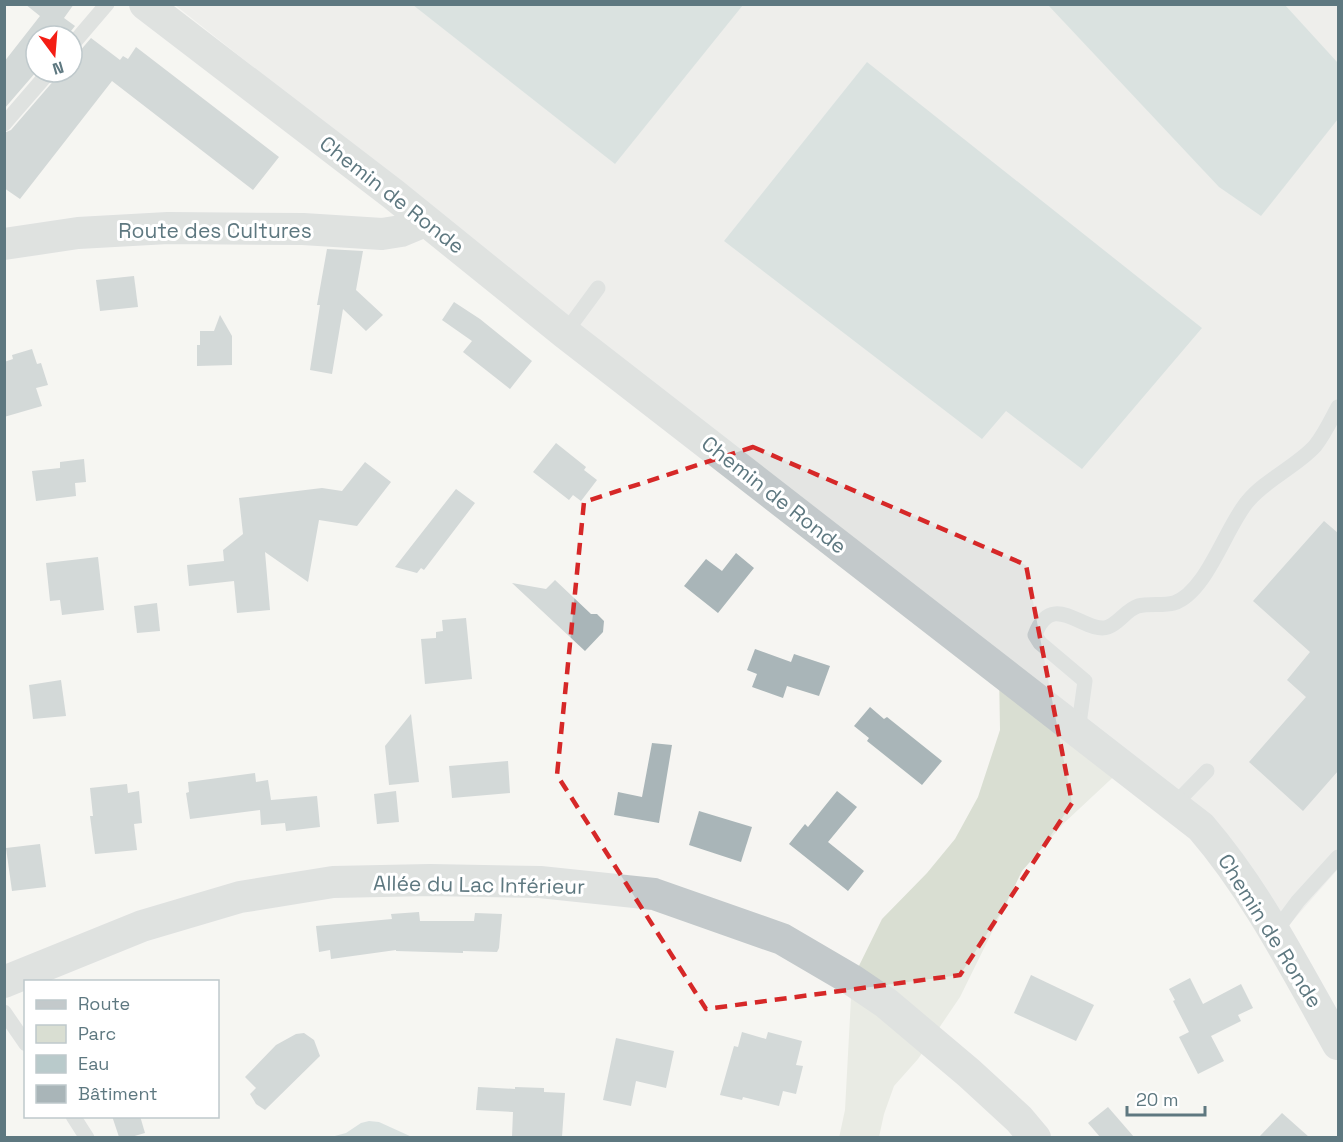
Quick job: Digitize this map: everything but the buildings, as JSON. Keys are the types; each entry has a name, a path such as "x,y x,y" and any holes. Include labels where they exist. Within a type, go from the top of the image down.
{"street":[{"name":"Chemin de Ronde","path":"145,4 1201,827 1221,850 1275,932 1338,1044"},
{"name":"Route des Cultures","path":"4,244 78,233 168,228 303,229 382,234 401,231 425,221"},
{"name":"Allée du Lac Inférieur","path":"4,982 142,926 240,897 333,882 430,880 540,882 654,894 782,939 852,980 886,1003 969,1073 1035,1137"}],"lane":[{"path":"84,31 107,4"},
{"path":"4,124 39,84"},
{"path":"565,333 598,288"},
{"path":"1078,731 1085,681 1040,643 1035,635 1038,625 1049,616 1060,614 1099,627 1108,627 1139,606 1174,603 1188,595 1203,577 1248,500 1315,446 1338,407"},
{"path":"1174,805 1207,771"},
{"path":"1275,932 1338,857"},
{"path":"4,1012 24,1041"},
{"path":"74,1118 87,1137"}],"highlighted area":[{"path":"753,447 1026,565 1072,803 960,975 706,1009 557,775 584,502"}],"shaded area":[{"path":"175,5 1338,5 1338,869 1289,925 1224,831 597,340"}],"green space":[{"path":"999,670 1124,767 1064,823 1022,871 960,997 918,1059 894,1086 879,1137 839,1138 845,1110 852,980 882,919 927,873 955,839 978,797 1000,730"}],"water":[{"path":"413,5 743,5 615,164"},
{"path":"1048,5 1285,5 1338,63 1338,119 1261,216 1219,187"},
{"path":"867,62 1202,328 1082,469 1006,411 982,439 724,241"},
{"path":"379,1122 412,1137 331,1137 346,1133 361,1123"}]}
